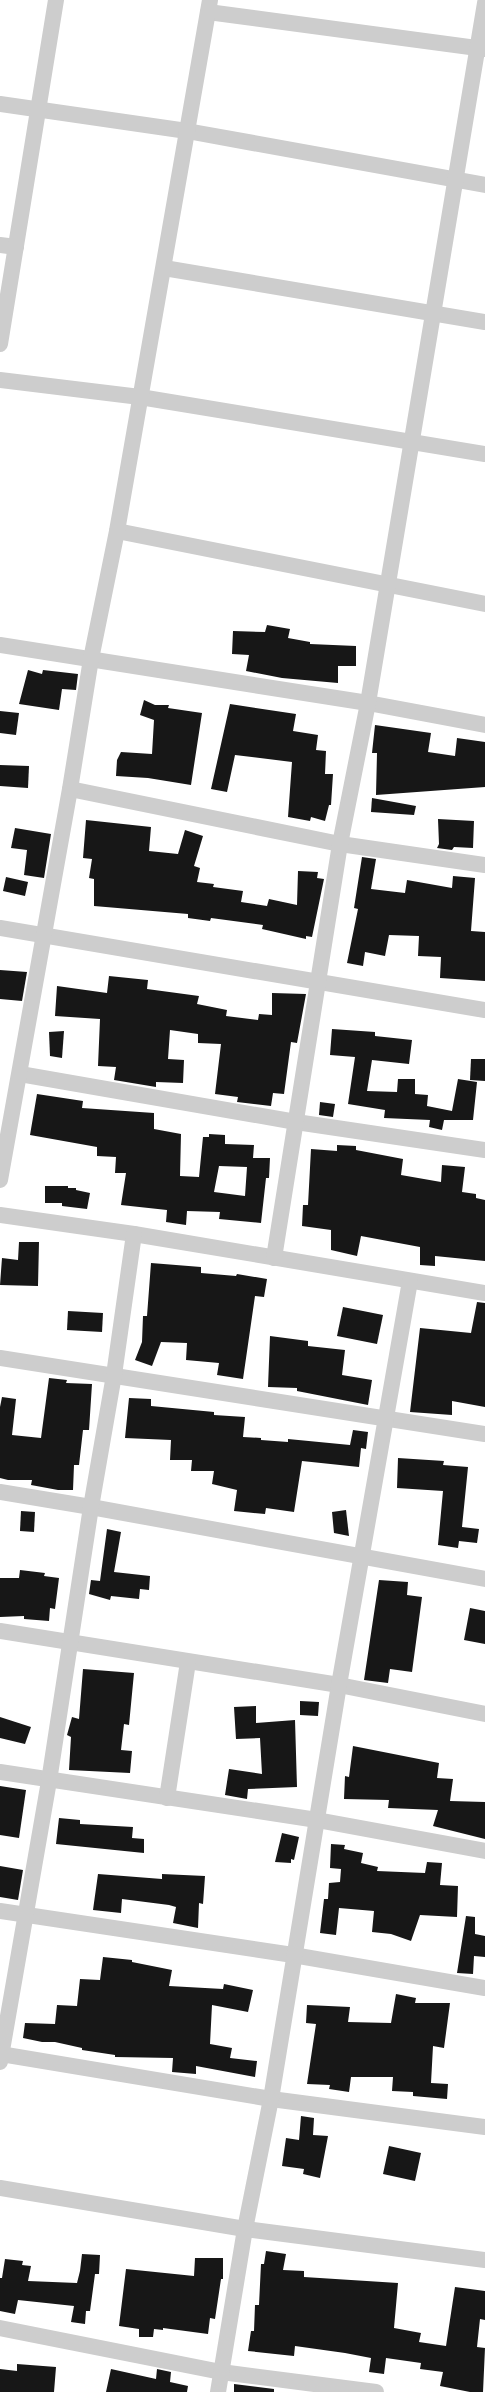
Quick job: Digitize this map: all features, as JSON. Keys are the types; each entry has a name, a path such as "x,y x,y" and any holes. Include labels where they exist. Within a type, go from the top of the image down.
{"street":[{"path":"0,344 8,246 39,110 56,0"},
{"path":"274,1258 340,844 368,703 432,312 481,48 485,2"},
{"path":"0,1180 70,789 90,659 117,531 209,6 481,48"},
{"path":"0,104 187,131 485,185"},
{"path":"164,268 485,322"},
{"path":"0,380 140,397 485,454"},
{"path":"117,531 485,604"},
{"path":"0,645 368,703 485,725"},
{"path":"70,789 340,844 485,865"},
{"path":"0,928 485,1010"},
{"path":"20,1074 296,1122 485,1150"},
{"path":"0,1215 134,1234 485,1293"},
{"path":"134,1234 114,1375 91,1507 49,1781 0,2057 271,2099 485,2126"},
{"path":"218,2392 245,2229 271,2099 293,1955 410,1281"},
{"path":"0,1358 485,1434"},
{"path":"0,1492 485,1579"},
{"path":"0,1631 339,1685 485,1714"},
{"path":"167,1798 188,1662"},
{"path":"0,1772 49,1781 317,1820 485,1852"},
{"path":"0,1911 293,1955 485,1988"},
{"path":"0,2188 245,2229 485,2260"},
{"path":"0,2328 221,2372 376,2392"}],"building":[{"path":"267,625 290,629 288,638 310,642 310,644 356,646 356,666 338,666 338,683 282,678 246,671 249,655 232,654 233,631 265,632"},
{"path":"28,670 42,674 43,670 78,674 76,690 62,689 59,710 19,704"},
{"path":"144,700 155,705 169,705 168,708 202,713 191,785 148,778 116,776 117,760 121,752 152,754 154,720 140,715"},
{"path":"230,704 296,714 293,731 318,735 316,750 326,751 325,774 333,774 331,805 329,805 325,821 311,817 310,821 288,817 292,762 235,755 227,792 211,789"},
{"path":"0,711 19,713 16,735 0,733"},
{"path":"375,725 431,733 428,752 455,756 457,738 485,742 485,787 376,795 377,753 372,753"},
{"path":"0,765 29,766 28,788 0,786"},
{"path":"372,798 416,806 414,815 371,812"},
{"path":"438,819 474,821 473,848 454,847 452,850 437,848 439,844"},
{"path":"86,820 151,827 149,851 178,854 185,830 203,836 194,866 200,868 197,882 214,884 213,887 243,891 241,902 267,906 269,899 297,905 298,871 318,872 317,878 324,879 312,937 306,936 306,939 262,929 263,925 211,918 210,921 188,918 188,914 94,906 94,879 89,878 92,859 83,858"},
{"path":"15,828 51,834 44,878 24,875 27,850 11,848"},
{"path":"362,857 376,859 371,889 405,893 407,880 452,888 453,876 475,878 471,931 485,932 485,981 440,978 441,957 418,956 419,936 389,935 385,956 365,952 363,966 347,963 358,909 354,908"},
{"path":"6,877 28,882 25,896 3,891"},
{"path":"0,970 27,972 22,1001 0,999"},
{"path":"109,976 148,980 147,989 199,996 197,1004 227,1010 226,1016 258,1020 259,1014 272,1015 272,993 306,994 297,1043 291,1042 284,1094 273,1093 271,1106 237,1102 238,1097 215,1094 221,1044 198,1043 198,1034 170,1030 168,1059 184,1060 183,1083 156,1082 156,1087 114,1080 116,1067 98,1066 100,1019 55,1016 57,986 107,993"},
{"path":"332,1029 375,1032 375,1036 412,1040 409,1064 372,1060 367,1091 397,1092 398,1079 415,1079 415,1094 428,1095 427,1106 452,1111 458,1079 477,1082 473,1120 444,1120 442,1130 429,1127 430,1120 384,1118 385,1110 348,1104 355,1057 330,1055"},
{"path":"64,1031 62,1058 50,1056 49,1032"},
{"path":"471,1059 485,1059 485,1081 470,1080"},
{"path":"37,1094 83,1101 82,1108 154,1113 154,1129 181,1134 180,1176 199,1177 203,1137 209,1137 209,1134 225,1135 225,1144 254,1145 253,1158 270,1158 269,1178 266,1178 261,1223 219,1219 220,1212 187,1211 186,1225 166,1222 167,1210 121,1205 126,1173 115,1173 116,1157 97,1156 97,1147 30,1135","holes":["219,1166 247,1167 245,1196 214,1192"]},
{"path":"320,1102 335,1104 333,1117 319,1115"},
{"path":"337,1145 356,1146 356,1150 403,1159 401,1175 441,1182 442,1165 465,1167 462,1192 476,1194 476,1198 485,1200 485,1261 435,1256 435,1266 420,1265 420,1247 361,1236 357,1256 331,1250 331,1230 302,1226 303,1205 308,1205 311,1149 337,1151"},
{"path":"45,1186 68,1186 68,1188 76,1188 76,1190 90,1193 87,1209 62,1206 62,1203 45,1203"},
{"path":"19,1242 39,1242 38,1286 0,1285 2,1258 18,1260"},
{"path":"151,1263 201,1267 201,1273 236,1276 237,1274 267,1279 264,1297 255,1296 243,1379 217,1375 219,1363 186,1360 187,1343 161,1342 152,1366 135,1360 142,1342 143,1316 147,1316"},
{"path":"477,1302 485,1303 485,1407 452,1401 452,1415 410,1412 420,1328 471,1333"},
{"path":"343,1307 383,1315 377,1344 337,1336"},
{"path":"68,1311 103,1313 102,1332 67,1330"},
{"path":"270,1336 308,1341 308,1346 345,1350 342,1375 372,1380 368,1405 297,1391 297,1388 268,1387"},
{"path":"49,1378 67,1380 66,1383 92,1384 89,1430 83,1430 79,1465 74,1465 73,1490 58,1490 31,1485 32,1480 0,1478 0,1407 2,1397 16,1399 12,1435 41,1438"},
{"path":"129,1398 151,1399 151,1406 214,1412 214,1415 245,1417 243,1437 261,1438 261,1440 288,1442 288,1439 350,1445 353,1430 368,1432 366,1449 361,1448 359,1467 302,1461 294,1512 266,1508 265,1514 234,1511 237,1490 212,1484 214,1471 191,1471 192,1460 170,1460 171,1440 125,1438"},
{"path":"398,1458 444,1461 443,1465 468,1467 462,1527 479,1529 477,1543 459,1541 458,1548 438,1545 443,1491 397,1488"},
{"path":"346,1510 349,1536 334,1533 332,1512"},
{"path":"21,1511 35,1512 34,1532 20,1531"},
{"path":"107,1529 121,1532 114,1572 150,1576 149,1590 140,1589 139,1599 111,1596 110,1600 89,1594 91,1580 100,1581"},
{"path":"20,1570 45,1573 44,1576 59,1578 55,1609 50,1608 49,1621 24,1619 24,1616 0,1617 0,1578 19,1578"},
{"path":"379,1580 408,1582 407,1595 422,1597 412,1672 390,1669 388,1683 364,1680"},
{"path":"470,1608 485,1611 485,1644 464,1640"},
{"path":"83,1669 134,1673 129,1725 124,1724 121,1750 132,1751 130,1773 69,1770 71,1737 67,1735 72,1717 79,1719"},
{"path":"300,1701 319,1702 318,1716 300,1715"},
{"path":"256,1706 256,1723 295,1720 297,1787 248,1789 247,1799 225,1795 229,1769 262,1774 260,1738 236,1739 234,1707"},
{"path":"0,1717 31,1727 25,1744 0,1738"},
{"path":"353,1746 439,1763 437,1778 453,1779 450,1801 485,1802 485,1839 433,1826 438,1810 388,1808 389,1800 344,1799 345,1776 349,1777"},
{"path":"0,1786 26,1790 19,1838 0,1835"},
{"path":"59,1818 80,1820 80,1824 133,1827 132,1838 144,1839 144,1853 56,1844"},
{"path":"282,1833 299,1837 294,1860 291,1859 291,1863 275,1862"},
{"path":"331,1844 345,1845 344,1849 363,1853 361,1863 378,1867 377,1871 425,1873 427,1862 442,1863 440,1885 458,1886 457,1917 420,1915 411,1941 391,1934 372,1932 374,1911 339,1908 336,1935 320,1933 324,1899 328,1899 329,1883 340,1882 341,1869 330,1868"},
{"path":"0,1866 23,1870 18,1900 0,1897"},
{"path":"98,1874 162,1879 162,1874 205,1876 203,1904 199,1903 198,1928 173,1923 176,1907 169,1905 122,1899 121,1913 93,1910"},
{"path":"466,1916 475,1917 475,1934 485,1936 485,1957 474,1956 473,1974 457,1973"},
{"path":"103,1957 132,1960 132,1962 172,1970 169,1986 223,1989 224,1984 253,1990 248,2012 212,2005 210,2044 232,2048 230,2058 257,2061 255,2077 196,2066 196,2074 172,2072 173,2058 115,2057 115,2055 82,2050 82,2048 55,2042 42,2042 23,2038 25,2023 55,2024 57,2005 77,2006 80,1979 100,1980"},
{"path":"396,1994 416,1998 415,2003 450,2003 444,2048 433,2046 431,2083 448,2084 447,2099 413,2096 413,2092 392,2091 393,2077 351,2077 349,2092 329,2089 330,2085 307,2084 316,2024 306,2023 307,2005 350,2007 348,2022 391,2023"},
{"path":"301,2116 314,2118 313,2135 328,2136 320,2178 303,2174 304,2169 282,2166 286,2138 299,2140"},
{"path":"389,2146 421,2153 415,2181 383,2174"},
{"path":"266,2251 286,2254 283,2270 304,2271 304,2277 398,2283 394,2328 421,2333 419,2342 446,2346 455,2287 485,2291 485,2320 480,2319 477,2347 485,2348 483,2392 470,2392 440,2386 443,2372 420,2369 421,2363 386,2358 384,2374 369,2372 371,2358 345,2353 295,2346 294,2356 248,2351 251,2331 254,2331 255,2305 259,2305 261,2264 264,2264"},
{"path":"82,2254 100,2255 99,2274 95,2274 90,2311 86,2311 85,2324 71,2322 74,2306 18,2300 15,2314 0,2311 0,2278 2,2278 5,2259 23,2261 22,2265 31,2266 28,2281 77,2283"},
{"path":"195,2258 223,2258 223,2279 221,2279 215,2319 210,2318 208,2334 163,2328 163,2330 154,2329 153,2337 139,2337 139,2329 119,2326 126,2269 194,2276"},
{"path":"17,2364 56,2367 54,2392 0,2392 0,2369 17,2371"},
{"path":"111,2369 156,2379 157,2369 171,2372 170,2382 188,2386 187,2392 106,2392"},
{"path":"234,2384 274,2389 274,2392 234,2392"}]}
